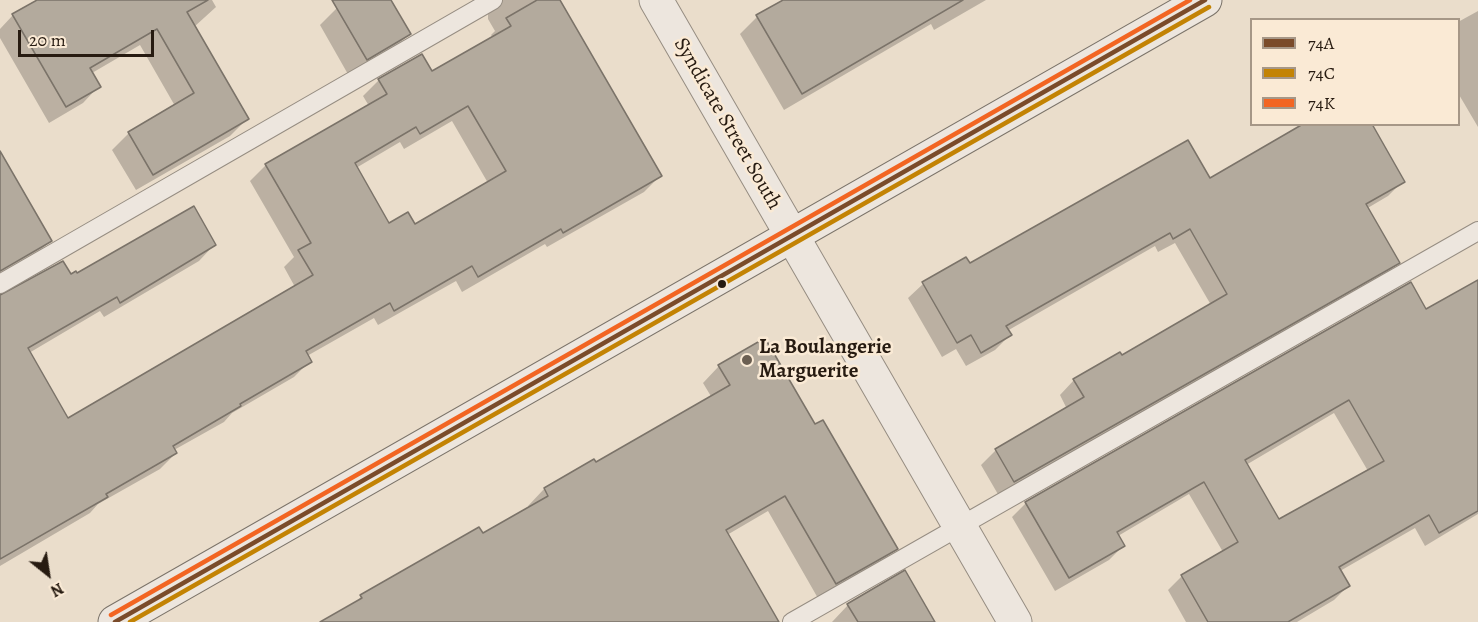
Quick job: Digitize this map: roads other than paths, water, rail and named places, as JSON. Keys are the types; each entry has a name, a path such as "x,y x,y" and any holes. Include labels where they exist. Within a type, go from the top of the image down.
{"main road":[{"name":"Syndicate Street South","path":"656,0 1015,622"},
{"path":"115,622 1205,0"}],"lane":[{"path":"0,284 493,0"},
{"path":"792,622 1478,231"}],"place":[{"name":"La Boulangerie Marguerite","path":"747,360"}]}
